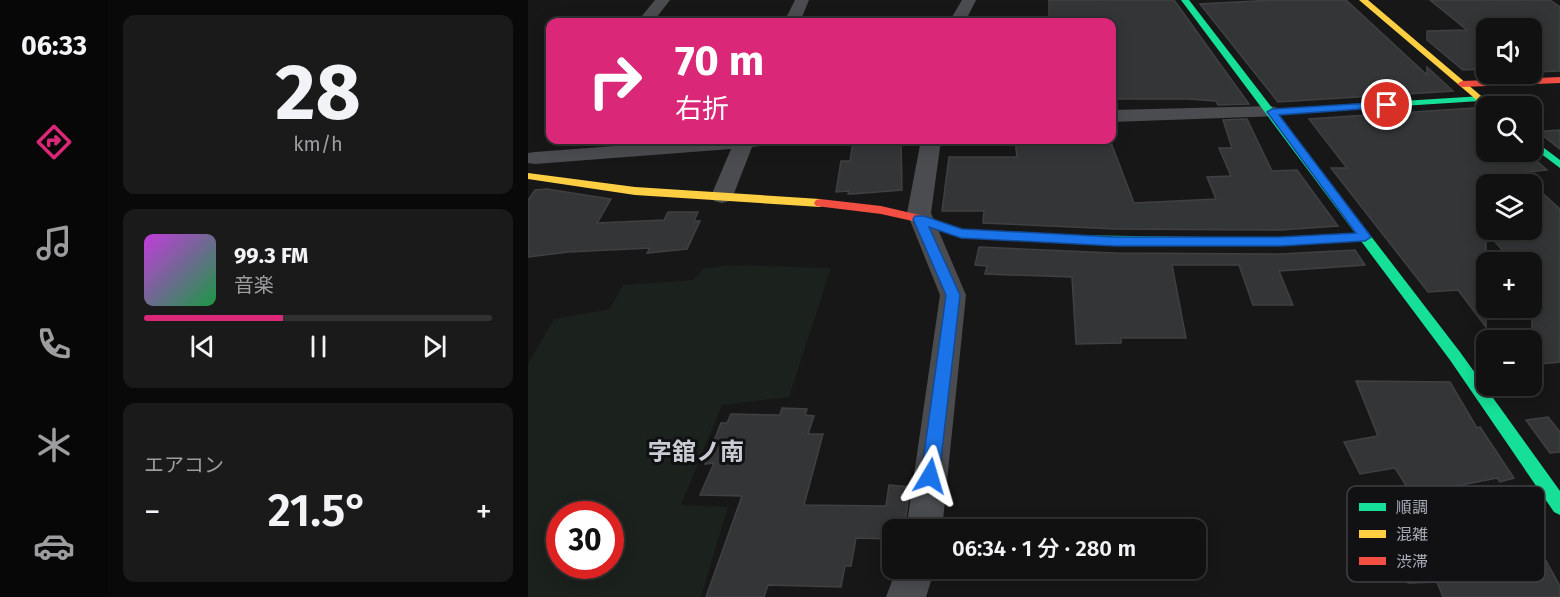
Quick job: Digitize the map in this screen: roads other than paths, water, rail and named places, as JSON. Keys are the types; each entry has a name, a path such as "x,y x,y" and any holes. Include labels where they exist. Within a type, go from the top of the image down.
{"main road":[{"path":"1185,0 1455,356 1560,506"},
{"path":"1363,0 1477,96"},
{"path":"1462,84 1560,80"},
{"path":"1272,112 1476,102"},
{"path":"1542,150 1560,165"},
{"path":"530,167 635,190 848,205 881,210 920,219 961,234 1115,241 1280,242 1365,237"}],"street":[{"path":"648,18 663,0"},
{"path":"794,18 802,0"},
{"path":"959,18 969,0"},
{"path":"1116,116 1272,112"},
{"path":"530,167 546,144"},
{"path":"530,167 713,144"},
{"path":"722,196 743,144"},
{"path":"925,519 953,295 919,213 930,144"},
{"path":"906,597 912,579"}],"district":[{"name":"字舘ノ南","path":"696,452"}]}
